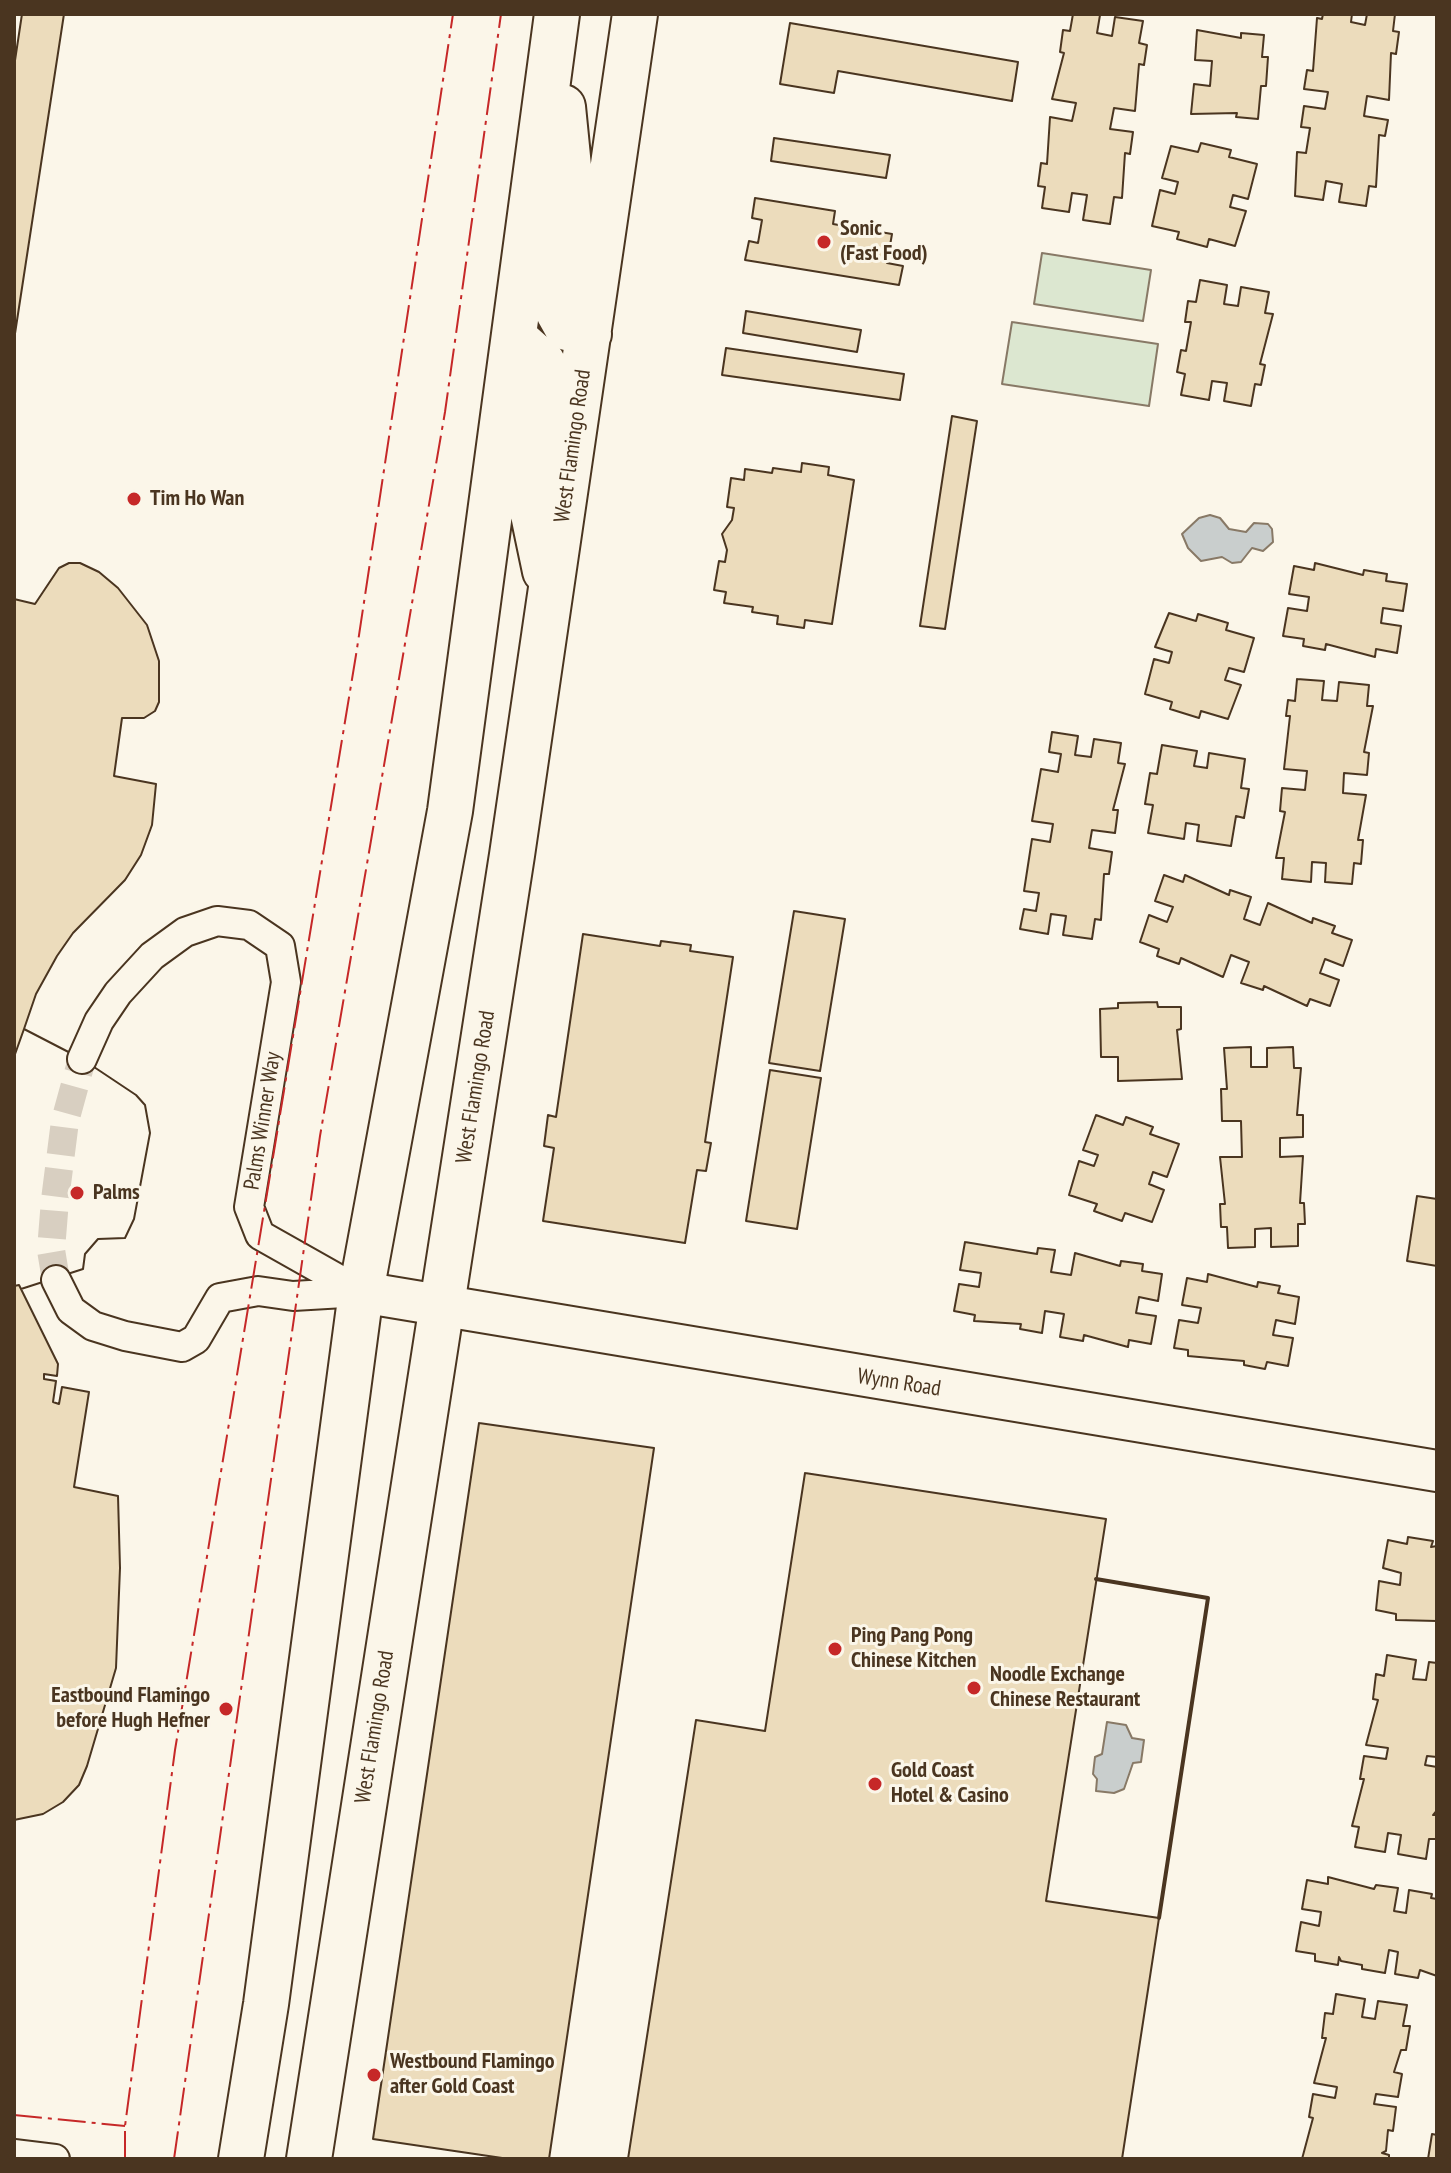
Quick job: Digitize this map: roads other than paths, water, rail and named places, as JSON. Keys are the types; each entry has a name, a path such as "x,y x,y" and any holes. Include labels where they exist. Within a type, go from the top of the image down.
{"main road":[{"name":"West Flamingo Road","path":"309,2159 551,596 635,14"},
{"path":"555,28 571,187 556,299 558,312 567,328 589,334"},
{"path":"241,2159 266,2004 361,1292 450,811 516,339 555,28"},
{"path":"516,339 543,363 544,390 529,495 551,596"}],"street":[{"name":"Palms Winner Way","path":"82,1059 99,1021 118,993 152,956 185,932 217,921 249,925 280,946 286,982 249,1207 260,1235 361,1292"},
{"path":"56,1280 71,1310 93,1326 182,1347 196,1339 220,1298 258,1291 293,1296 361,1292"},
{"name":"Wynn Road","path":"361,1292 1437,1471"},
{"path":"14,2154 55,2159"}],"tunnel":[{"path":"56,1280 51,1250 55,1200 65,1121 82,1059"}],"place":[{"name":"Sonic (Fast Food)","path":"824,242"},
{"name":"Tim Ho Wan","path":"134,499"},
{"name":"Palms","path":"77,1193"},
{"name":"Ping Pang Pong Chinese Kitchen","path":"835,1649"},
{"name":"Noodle Exchange Chinese Restaurant","path":"974,1688"},
{"name":"Eastbound Flamingo before Hugh Hefner","path":"226,1709"},
{"name":"Gold Coast Hotel & Casino","path":"875,1784"},
{"name":"Westbound Flamingo after Gold Coast","path":"374,2075"}]}
